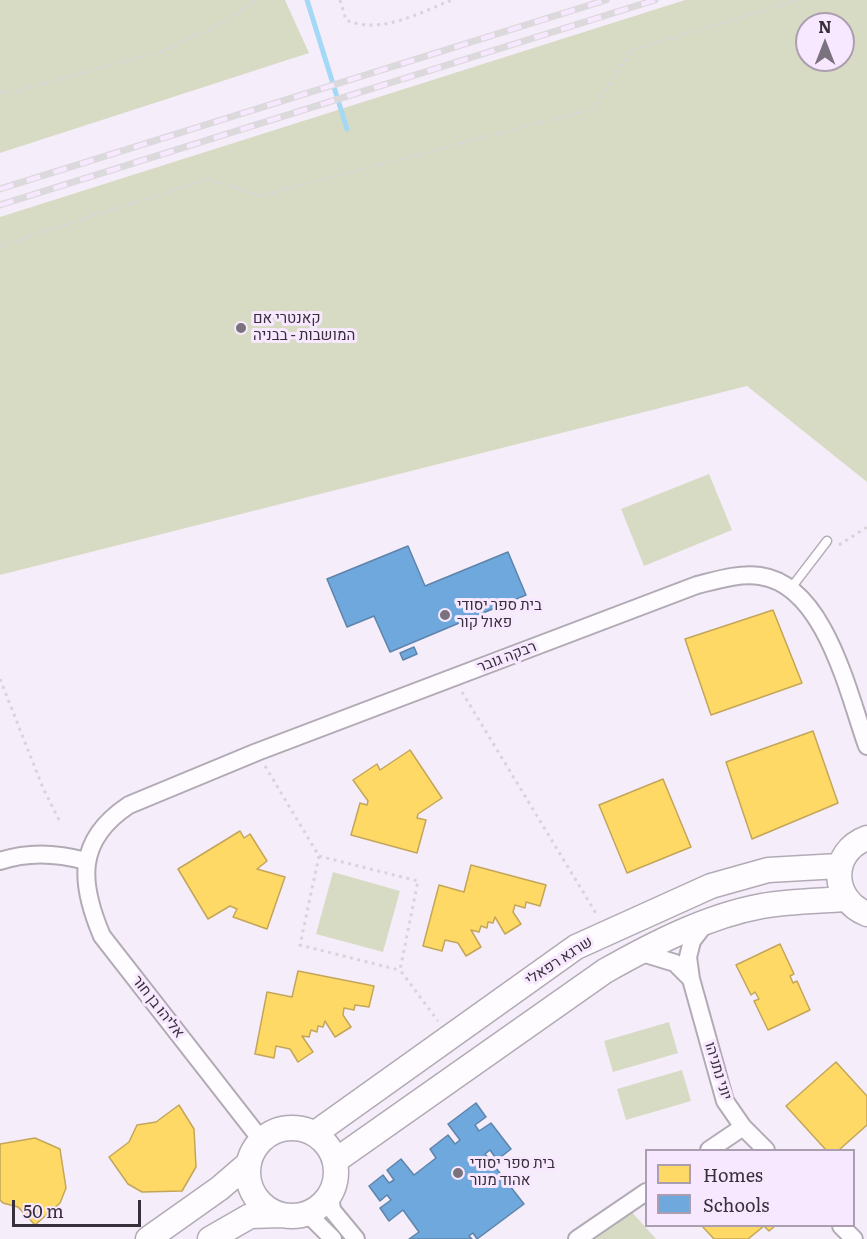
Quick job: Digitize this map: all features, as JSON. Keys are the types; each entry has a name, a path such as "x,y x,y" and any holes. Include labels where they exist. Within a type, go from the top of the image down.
{"street":[{"name":"רבקה גובר","path":"86,861 100,830 115,814 129,805 257,752 697,585 746,575 772,579 791,588 806,601 821,624 867,746"},
{"path":"867,838 853,845 844,854 839,866 840,889 845,899 854,908 867,914"},
{"path":"0,861 18,854 42,853 86,861"},
{"name":"אליהו בן חור","path":"86,861 86,886 91,911 102,936 262,1141"},
{"name":"שרגא רפאלי","path":"314,1134 576,947 711,886 768,870 839,866"},
{"path":"335,1161 605,971 639,952 706,923 762,906 845,899"},
{"name":"יוני נתניהו","path":"706,923 692,941 688,957 691,980 725,1101 743,1127 765,1149"},
{"path":"639,952 675,963 691,980"},
{"path":"710,1149 743,1127"},
{"path":"148,1239 220,1188 249,1162 262,1141 273,1133 287,1129 301,1129 314,1134 331,1150 336,1173 330,1195 332,1210 356,1239"},
{"path":"249,1162 248,1176 258,1201 281,1215"},
{"path":"576,1239 645,1193"},
{"path":"210,1239 250,1216 308,1214 330,1195"},
{"path":"308,1214 333,1239"},
{"path":"842,1227 854,1239"}],"lane":[{"path":"791,588 827,541"}],"path":[{"path":"0,92 16,91 160,52 222,24 256,0"},
{"path":"340,0 346,20 361,26 387,24 452,0"},
{"path":"0,246 207,179 260,196 592,109 632,50 799,0"},
{"path":"835,548 867,527"},
{"path":"453,677 608,932"},
{"path":"0,680 43,788 61,824"},
{"path":"257,752 319,856 300,945 400,970 449,1037"},
{"path":"319,856 418,881 400,970"}],"green space":[{"path":"0,0 285,0 309,53 0,153"},
{"path":"685,0 867,0 867,482 747,386 0,575 0,217"},
{"path":"709,474 732,530 644,566 621,509"},
{"path":"333,872 400,891 383,952 316,934"},
{"path":"669,1022 678,1053 613,1072 604,1041"},
{"path":"682,1070 691,1101 626,1120 617,1089"},
{"path":"630,1210 656,1239 591,1239"}],"building: Homes":[{"path":"773,610 802,683 711,715 685,639"},
{"path":"813,731 838,803 752,839 726,762"},
{"path":"410,750 442,798 418,814 417,818 426,820 417,853 351,835 360,803 367,805 368,801 353,780 377,764 380,770"},
{"path":"663,779 691,847 627,873 599,805"},
{"path":"240,831 244,838 250,834 267,861 257,869 285,877 267,929 233,917 237,909 230,906 208,919 178,869"},
{"path":"471,865 546,885 540,906 526,902 525,908 515,905 513,912 521,924 505,934 495,917 493,923 488,922 487,928 481,926 479,932 471,930 481,947 466,956 458,943 445,940 442,951 423,946 439,885 464,892"},
{"path":"780,944 794,974 790,976 793,983 797,981 810,1010 768,1030 754,1001 759,999 755,992 751,995 736,965"},
{"path":"298,971 374,986 369,1007 355,1005 354,1010 344,1008 343,1015 351,1027 335,1037 325,1021 323,1027 318,1026 317,1032 311,1030 309,1037 302,1036 313,1052 298,1062 290,1049 276,1046 274,1058 255,1054 267,992 292,997"},
{"path":"836,1062 867,1096 867,1125 840,1149 825,1149 786,1106"},
{"path":"179,1105 194,1129 196,1167 182,1191 142,1192 128,1184 109,1157 129,1142 137,1125 156,1122"},
{"path":"35,1138 60,1149 66,1188 60,1203 35,1225 18,1207 0,1200 0,1144"},
{"path":"703,1227 763,1227 748,1239 714,1239"}],"building: Schools":[{"path":"408,546 425,586 508,552 526,595 390,652 374,616 347,627 327,579"},
{"path":"414,647 417,654 403,660 400,653"},
{"name":"בית ספר יסודי אהוד מנור","path":"476,1103 486,1117 475,1125 479,1131 491,1123 511,1149 497,1160 490,1150 485,1154 524,1204 477,1239 473,1233 469,1236 472,1239 409,1239 419,1232 403,1210 389,1221 380,1208 391,1200 387,1195 380,1201 369,1186 383,1175 389,1183 394,1180 387,1170 401,1159 414,1175 436,1158 430,1149 448,1135 455,1144 460,1140 448,1124"}],"waterway":[{"path":"307,0 347,129"}],"railway":[{"path":"0,189 606,0"},
{"path":"0,205 655,0"}],"place":[{"name":"קאנטרי אם המושבות - בבניה","path":"241,328"},
{"name":"בית ספר יסודי פאול קור","path":"445,615"},
{"name":"בית ספר יסודי אהוד מנור","path":"458,1173"}]}
